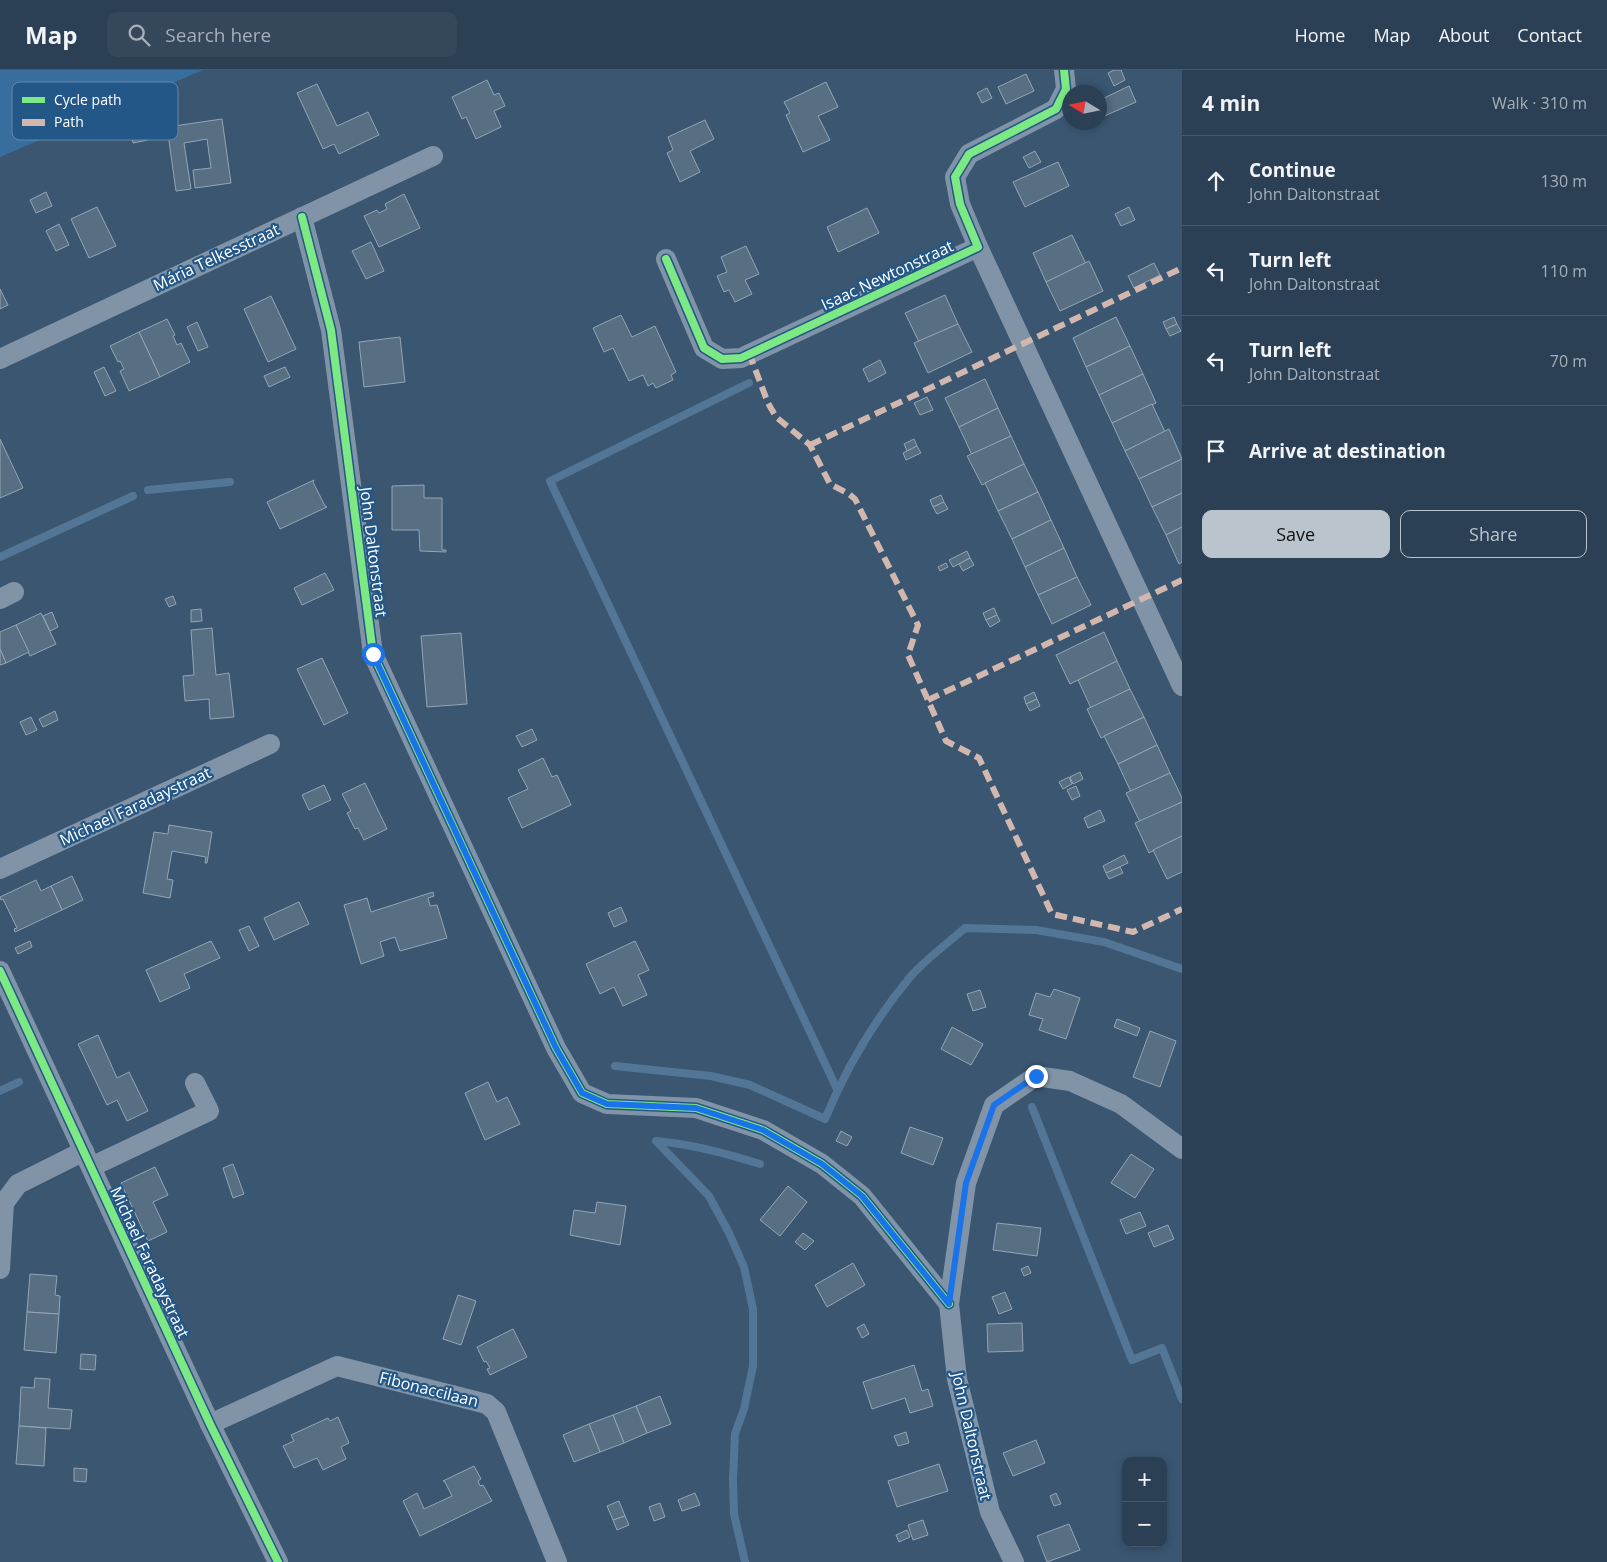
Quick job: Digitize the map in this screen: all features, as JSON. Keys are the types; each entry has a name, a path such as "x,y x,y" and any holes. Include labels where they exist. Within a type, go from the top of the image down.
{"street":[{"name":"Isaac Newtonstraat","path":"1064,70 1066,89 1056,110 969,154 955,177 960,204 978,247 1182,686"},
{"name":"Mária Telkesstraat","path":"0,359 433,156"},
{"name":"John Daltonstraat","path":"302,217 331,330 373,654 556,1048 582,1093 607,1104 696,1108 763,1130 822,1164 862,1196 949,1304"},
{"name":"Isaac Newtonstraat","path":"666,260 704,348 722,359 741,358 978,247"},
{"name":"Michael Faradaystraat","path":"0,869 270,744"},
{"name":"Michael Faradaystraat","path":"0,971 210,1424 278,1562"},
{"name":"John Daltonstraat","path":"1014,1562 987,1503 957,1379 949,1304 966,1183 994,1105 1036,1076 1070,1081 1121,1104 1182,1149"},
{"path":"0,1269 4,1203 18,1184 209,1112 195,1083"},
{"name":"Fibonaccilaan","path":"210,1424 336,1366 487,1404 496,1412 558,1562"}],"shaded area":[{"path":"0,70 203,70 175,82 12,82 12,140 40,140 0,157"}],"building":[{"path":"1114,70 1121,70 1125,80 1114,86 1108,73"},
{"path":"1026,74 1034,91 1006,104 998,87"},
{"path":"487,80 494,95 499,93 505,106 494,111 501,127 476,139 466,117 462,119 452,97"},
{"path":"826,82 838,107 818,116 830,140 803,152 786,115 790,113 784,102"},
{"path":"317,84 337,126 368,112 379,135 339,154 334,144 323,149 297,93"},
{"path":"1129,86 1136,102 1107,115 1107,97"},
{"path":"987,88 992,98 982,103 977,93"},
{"path":"222,119 231,183 195,188 193,170 211,168 207,139 184,143 191,189 176,191 169,140 178,140 178,125"},
{"path":"705,120 714,139 690,151 700,172 680,182 667,153 673,150 668,137"},
{"path":"133,140 148,140 133,143"},
{"path":"1035,151 1041,162 1029,168 1023,157"},
{"path":"1058,162 1069,186 1025,207 1013,182"},
{"path":"46,192 52,206 36,213 30,200"},
{"path":"404,194 420,228 379,247 364,216 377,210 379,213 387,209 385,204"},
{"path":"97,207 116,246 89,258 71,219"},
{"path":"1129,207 1135,220 1121,226 1115,214"},
{"path":"867,208 879,233 838,252 827,227"},
{"path":"59,224 69,245 56,251 46,231"},
{"path":"1072,235 1086,264 1046,282 1033,253"},
{"path":"371,242 384,271 366,279 352,251"},
{"path":"746,246 759,274 745,280 752,294 735,302 729,290 724,292 717,276 727,272 721,257"},
{"path":"1089,261 1103,291 1060,311 1046,282"},
{"path":"1154,263 1160,275 1134,288 1128,276"},
{"path":"0,289 8,305 0,309"},
{"path":"945,295 958,324 919,342 905,313"},
{"path":"271,296 296,349 268,362 244,309"},
{"path":"621,315 632,337 655,326 676,372 671,375 673,380 656,388 653,383 648,386 643,375 629,381 613,348 604,352 593,328"},
{"path":"1116,317 1130,346 1086,367 1073,338"},
{"path":"1174,317 1177,324 1166,329 1163,322"},
{"path":"167,319 175,335 173,336 177,345 181,343 190,362 160,377 139,332"},
{"path":"197,322 208,347 198,351 187,327"},
{"path":"958,324 972,352 928,373 914,343"},
{"path":"1177,324 1181,331 1170,336 1166,329"},
{"path":"139,332 160,377 129,391 120,371 124,369 110,346"},
{"path":"400,337 405,382 364,387 359,342"},
{"path":"1130,346 1143,374 1099,395 1086,367"},
{"path":"880,360 886,373 869,382 863,369"},
{"path":"104,367 116,391 105,396 94,372"},
{"path":"285,367 290,377 269,387 264,376"},
{"path":"1143,374 1156,403 1112,423 1099,395"},
{"path":"985,379 998,408 959,427 945,398"},
{"path":"927,397 933,410 920,415 914,403"},
{"path":"1152,404 1165,432 1125,451 1112,423"},
{"path":"998,408 1011,436 972,455 959,427"},
{"path":"1169,429 1182,459 1139,479 1125,451"},
{"path":"1011,436 1024,464 982,485 967,456"},
{"path":"0,439 23,488 0,498"},
{"path":"914,439 917,446 907,451 904,444"},
{"path":"917,446 921,453 906,460 903,453"},
{"path":"1182,459 1182,493 1152,507 1139,479"},
{"path":"1024,464 1038,492 998,511 985,483"},
{"path":"314,480 313,482 327,507 280,529 267,502"},
{"path":"424,485 424,498 442,498 442,550 446,550 446,552 420,551 419,530 392,530 392,486"},
{"path":"1038,492 1051,520 1012,539 998,511"},
{"path":"1182,493 1182,527 1166,535 1152,507"},
{"path":"941,495 944,502 933,507 930,500"},
{"path":"944,502 948,509 937,514 933,507"},
{"path":"1051,520 1064,548 1025,567 1012,539"},
{"path":"1182,527 1182,562 1179,564 1166,535"},
{"path":"1064,548 1077,577 1038,595 1025,567"},
{"path":"967,551 970,558 953,567 949,560"},
{"path":"970,558 974,565 963,571 959,564"},
{"path":"946,563 948,567 940,571 938,567"},
{"path":"325,573 334,590 302,605 294,588"},
{"path":"1077,577 1091,605 1052,624 1038,595"},
{"path":"173,596 176,604 169,607 165,599"},
{"path":"994,608 997,615 986,620 983,613"},
{"path":"201,609 202,621 191,622 191,610"},
{"path":"52,612 58,627 50,631 43,616"},
{"path":"41,613 56,644 30,656 16,625"},
{"path":"997,615 1000,621 990,627 986,620"},
{"path":"16,625 29,652 6,663 0,649 0,632"},
{"path":"212,628 216,675 229,673 234,717 210,719 209,699 185,701 183,676 194,675 191,630"},
{"path":"1104,632 1117,661 1070,684 1056,655"},
{"path":"461,633 467,704 427,707 421,636"},
{"path":"0,649 6,663 0,665"},
{"path":"322,658 348,713 324,725 297,669"},
{"path":"1117,661 1130,689 1091,708 1078,680"},
{"path":"1130,689 1144,717 1101,738 1087,709"},
{"path":"1034,692 1037,699 1026,704 1024,697"},
{"path":"1037,699 1040,706 1030,711 1026,704"},
{"path":"55,711 58,720 43,727 39,719"},
{"path":"31,717 37,730 26,735 20,722"},
{"path":"1144,717 1157,745 1118,764 1104,736"},
{"path":"532,729 537,740 522,747 516,736"},
{"path":"1157,745 1170,773 1131,792 1118,764"},
{"path":"543,758 552,777 557,775 571,805 522,828 508,798 528,789 518,770"},
{"path":"1080,772 1083,779 1073,784 1070,777"},
{"path":"1170,773 1182,798 1182,802 1140,822 1126,793"},
{"path":"1069,777 1072,784 1063,789 1059,782"},
{"path":"365,783 387,829 364,840 358,828 355,829 347,813 351,811 342,794"},
{"path":"324,785 331,800 309,810 302,795"},
{"path":"1076,786 1080,796 1072,800 1067,790"},
{"path":"1182,802 1182,836 1149,853 1135,823"},
{"path":"1100,810 1105,821 1088,828 1084,818"},
{"path":"169,825 212,832 207,863 205,863 206,857 172,851 167,879 173,880 170,898 143,893 154,832 168,834"},
{"path":"1182,836 1182,872 1167,879 1153,850"},
{"path":"1124,855 1128,863 1106,873 1103,866"},
{"path":"1120,867 1123,873 1109,879 1106,873"},
{"path":"72,876 83,900 62,910 51,886"},
{"path":"36,880 41,891 51,886 62,910 15,932 14,929 17,928 3,899 1,900 0,897"},
{"path":"433,892 434,896 428,898 430,906 437,905 447,938 400,951 395,937 380,942 384,956 361,964 344,905 367,898 371,912"},
{"path":"299,902 309,924 274,940 264,918"},
{"path":"621,907 627,921 614,927 608,913"},
{"path":"249,926 259,946 249,951 239,930"},
{"path":"30,941 32,947 18,954 15,948"},
{"path":"211,941 220,958 184,974 190,988 160,1002 146,970"},
{"path":"635,941 649,970 638,975 647,995 623,1006 614,987 600,994 586,964"},
{"path":"1054,989 1080,998 1066,1039 1039,1030 1043,1019 1029,1015 1036,993 1050,997"},
{"path":"980,990 986,1007 973,1011 967,994"},
{"path":"1117,1019 1140,1028 1137,1036 1114,1027"},
{"path":"952,1027 983,1044 971,1065 941,1049"},
{"path":"1150,1031 1176,1041 1160,1087 1133,1077"},
{"path":"98,1035 117,1078 129,1072 148,1111 127,1121 117,1100 107,1105 78,1044"},
{"path":"488,1082 497,1102 507,1097 520,1124 485,1140 465,1093"},
{"path":"910,1127 943,1138 933,1165 901,1153"},
{"path":"841,1131 852,1137 847,1146 836,1141"},
{"path":"1131,1154 1154,1169 1135,1198 1111,1183"},
{"path":"233,1164 244,1194 233,1198 223,1168"},
{"path":"155,1167 168,1195 153,1202 167,1232 148,1241 121,1183"},
{"path":"788,1186 807,1202 780,1236 760,1220"},
{"path":"597,1202 626,1206 620,1245 570,1235 574,1210 595,1213"},
{"path":"1140,1212 1146,1226 1126,1234 1120,1220"},
{"path":"997,1223 1041,1228 1037,1256 993,1250"},
{"path":"1168,1225 1174,1239 1154,1247 1148,1233"},
{"path":"803,1233 814,1241 805,1250 795,1242"},
{"path":"853,1263 865,1285 827,1307 815,1285"},
{"path":"1028,1266 1031,1273 1024,1276 1021,1269"},
{"path":"30,1274 57,1276 55,1295 60,1296 59,1314 27,1312"},
{"path":"1005,1292 1012,1309 999,1314 992,1297"},
{"path":"458,1295 476,1301 461,1345 443,1339"},
{"path":"27,1312 59,1314 56,1353 24,1350"},
{"path":"1022,1323 1023,1351 988,1352 987,1324"},
{"path":"864,1324 869,1334 862,1338 857,1328"},
{"path":"513,1329 527,1357 490,1375 487,1369 490,1368 486,1361 484,1362 477,1347"},
{"path":"81,1354 96,1355 95,1370 80,1369"},
{"path":"914,1365 922,1391 928,1389 933,1406 910,1413 905,1398 872,1409 863,1382"},
{"path":"35,1378 50,1379 48,1408 72,1410 70,1429 19,1426 21,1387 34,1388"},
{"path":"660,1396 671,1424 647,1433 636,1406"},
{"path":"636,1406 647,1433 624,1443 613,1415"},
{"path":"613,1415 624,1443 600,1452 589,1424"},
{"path":"338,1417 349,1443 341,1447 346,1459 323,1470 317,1458 294,1468 283,1446 294,1441 291,1435 328,1418 330,1421"},
{"path":"589,1424 600,1452 574,1462 563,1435"},
{"path":"19,1426 46,1428 44,1466 16,1464"},
{"path":"906,1432 909,1443 898,1446 894,1436"},
{"path":"1036,1440 1045,1463 1013,1476 1003,1453"},
{"path":"939,1464 948,1491 897,1507 888,1481"},
{"path":"474,1466 481,1479 478,1481 480,1486 483,1485 492,1501 420,1536 403,1501 417,1493 424,1509 452,1496 443,1481"},
{"path":"74,1468 87,1469 86,1482 74,1481"},
{"path":"695,1493 700,1505 682,1511 678,1500"},
{"path":"1056,1493 1061,1504 1054,1506 1050,1496"},
{"path":"619,1501 625,1516 613,1520 607,1506"},
{"path":"660,1503 665,1517 654,1521 649,1507"},
{"path":"625,1516 629,1525 617,1530 613,1520"},
{"path":"923,1520 928,1535 913,1540 908,1525"},
{"path":"1069,1524 1080,1550 1047,1562 1037,1536"},
{"path":"907,1530 910,1537 899,1542 896,1535"}],"waterway":[{"path":"749,383 550,481 837,1089"},
{"path":"148,490 230,482"},
{"path":"0,557 133,496"},
{"path":"615,1066 711,1076 750,1085 825,1119 852,1062 885,1009 911,976 930,957 965,928 1036,930 1104,942 1182,969"},
{"path":"0,1091 19,1082"},
{"path":"1032,1107 1132,1360 1162,1348 1182,1399"},
{"path":"745,1562 734,1514 733,1479 735,1434 744,1409 753,1366 753,1309 744,1267 729,1233 709,1196 656,1141 683,1144 760,1164"}],"marked path":[{"path":"810,445 1182,268"},
{"path":"749,353 768,403 776,417 810,445 830,484 855,499 918,625 908,655 946,741 979,758 1052,914 1133,932 1182,909"},
{"path":"928,700 1182,580"}],"cycle path":[{"path":"666,259 704,348 722,359 741,358 978,247 960,204 955,177 969,154 1056,109 1066,89 1064,70"},
{"path":"302,217 331,330 373,654 556,1048 582,1093 607,1104 696,1108 763,1130 822,1164 862,1196 949,1304"},
{"path":"0,971 210,1424 278,1562"}],"route":[{"path":"373,654 556,1048 582,1093 607,1104 696,1108 763,1130 822,1164 862,1196 949,1304 966,1183 994,1105 1036,1076"}]}
